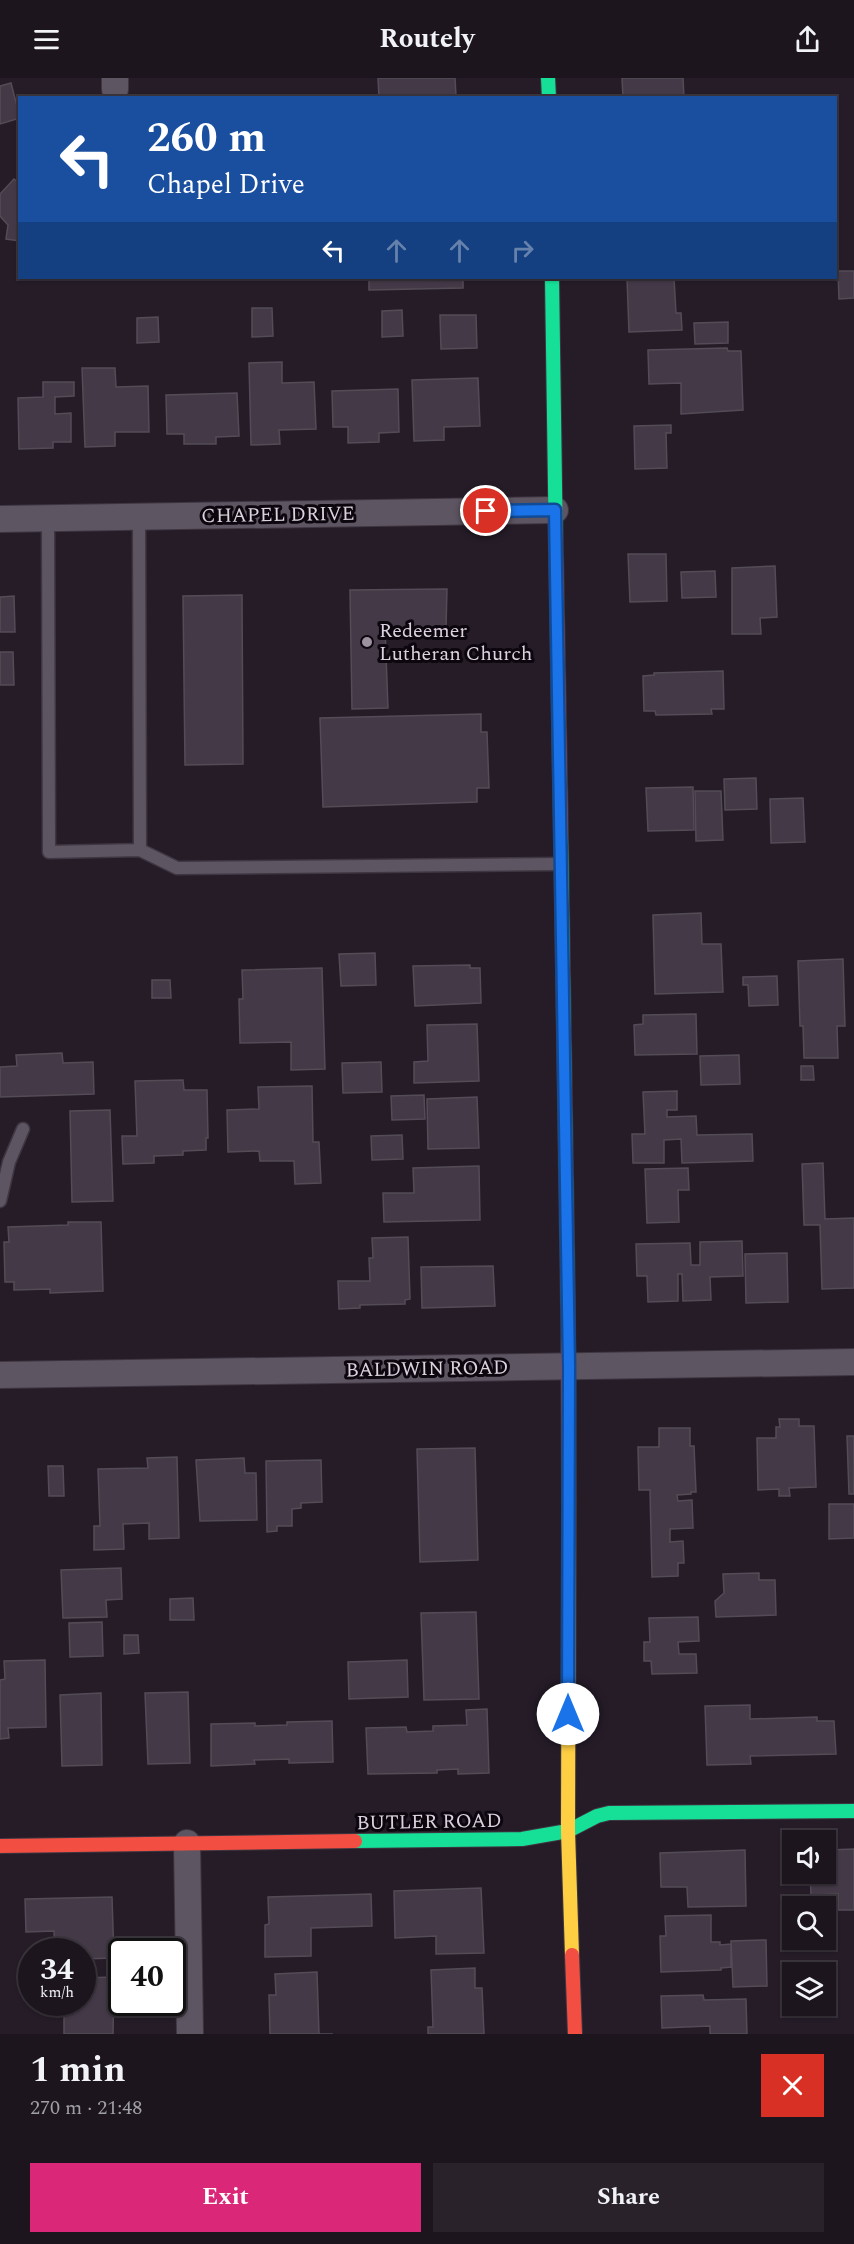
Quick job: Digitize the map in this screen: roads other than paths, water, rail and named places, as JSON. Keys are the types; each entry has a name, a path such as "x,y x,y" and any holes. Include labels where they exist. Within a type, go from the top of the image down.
{"street":[{"path":"548,78 549,96"},
{"path":"552,279 569,1366 568,1831 574,2034"},
{"name":"CHAPEL DRIVE","path":"0,519 555,510"},
{"name":"BALDWIN ROAD","path":"0,1375 854,1362"},
{"name":"BUTLER ROAD","path":"0,1846 522,1839 568,1831 597,1816 609,1813 854,1811"},
{"path":"187,1843 190,2034"}],"lane":[{"path":"139,516 140,850"},
{"path":"48,518 49,852 140,850 177,868 561,864"},
{"path":"0,1201 9,1162 23,1129"}],"place":[{"name":"Redeemer Lutheran Church","path":"367,642"}]}
